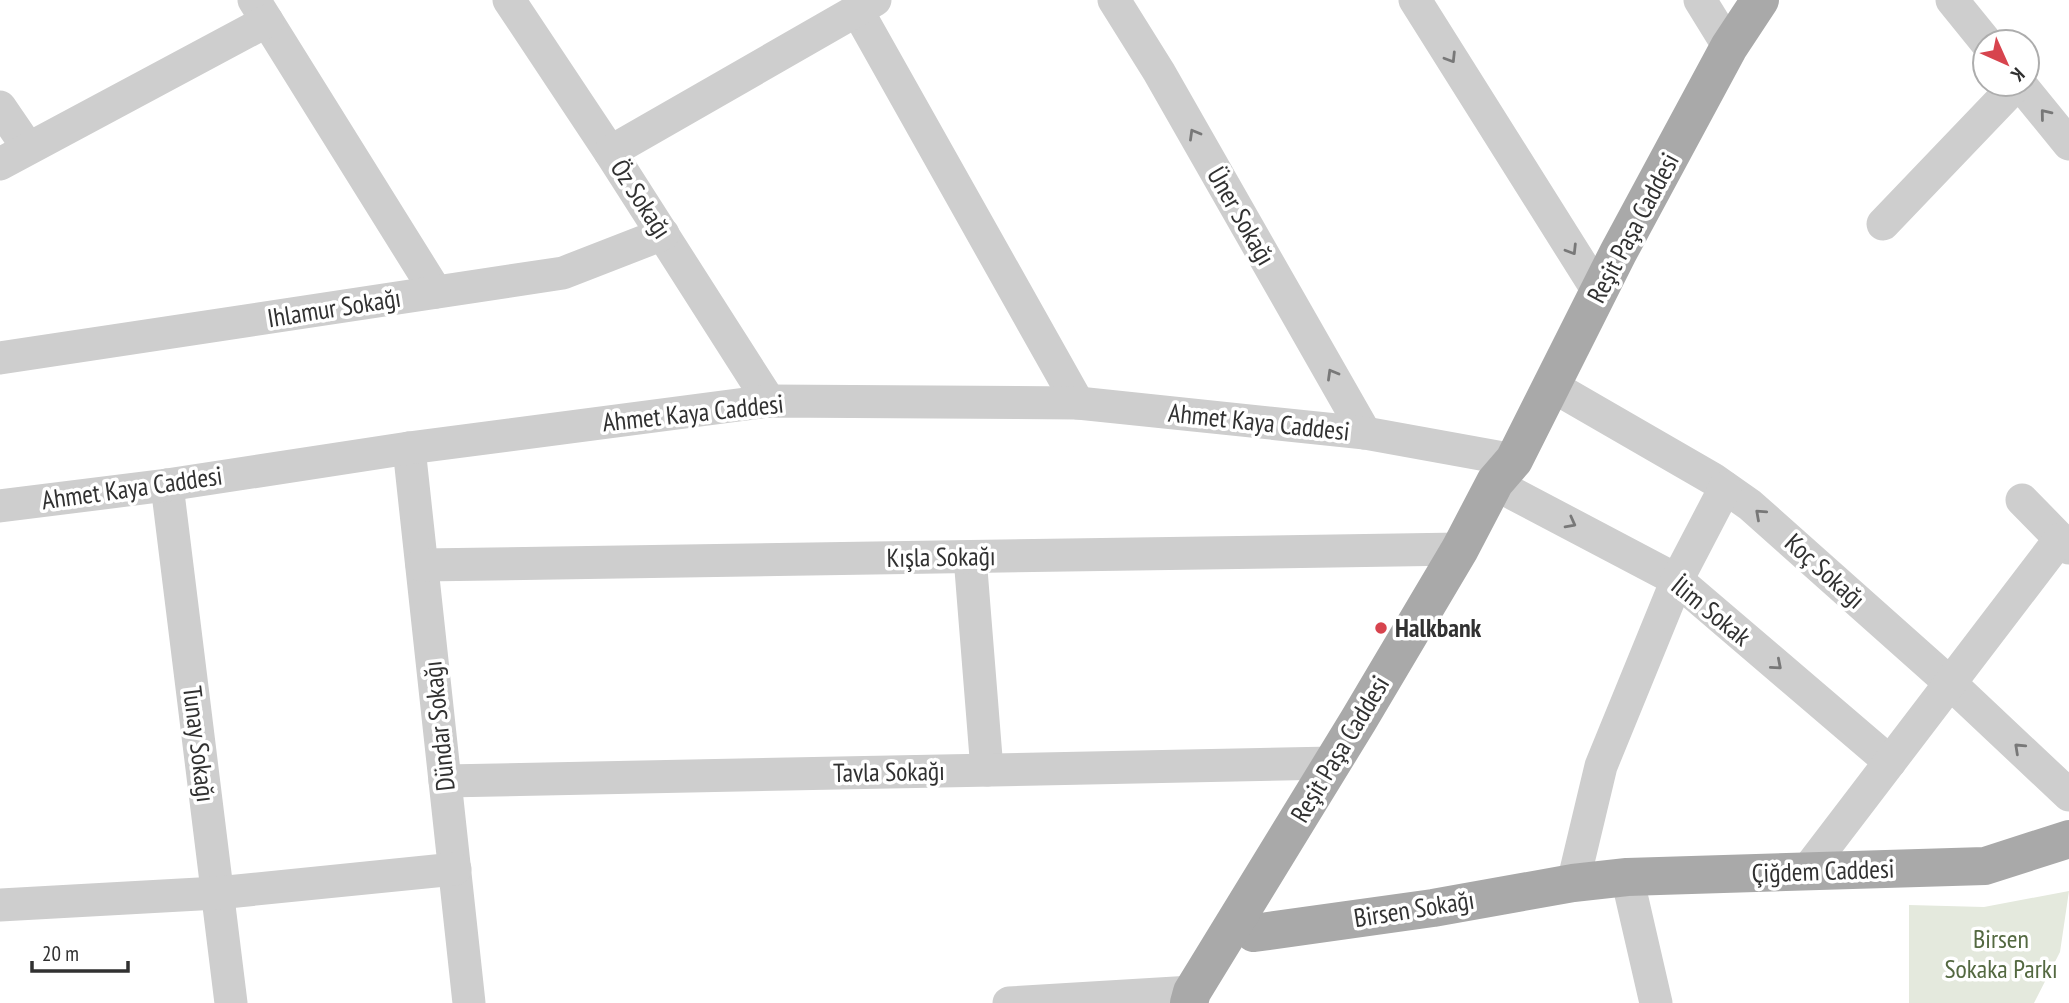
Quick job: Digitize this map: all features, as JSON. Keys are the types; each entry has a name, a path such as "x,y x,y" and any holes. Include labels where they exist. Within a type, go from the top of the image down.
{"main road":[{"name":"Reşit Paşa Caddesi","path":"1201,1000 1254,933 1512,476 1598,291 1729,47 1760,0"},
{"name":"Reşit Paşa Caddesi","path":"1201,1000 1333,763 1460,549 1495,482 1512,476"},
{"name":"Çiğdem Caddesi","path":"1573,883 1627,877 1985,866 2069,839"},
{"name":"Birsen Sokağı","path":"1254,933 1433,908 1573,883"}],"street":[{"name":"Öz Sokağı","path":"509,0 769,401"},
{"name":"Üner Sokağı","path":"1114,0 1159,72 1365,433"},
{"path":"1415,0 1598,291"},
{"path":"1700,0 1729,47"},
{"path":"1952,0 1975,28"},
{"path":"610,152 866,5 1078,403"},
{"path":"0,107 14,156 261,10 436,292"},
{"path":"1883,224 2005,98"},
{"path":"2031,98 2069,144"},
{"name":"Ihlamur Sokağı","path":"0,358 563,273 663,234"},
{"name":"Koç Sokağı","path":"1552,386 1726,488 1750,505 1950,683 2069,795"},
{"name":"Ahmet Kaya Caddesi","path":"0,506 769,401 1078,403 1365,433 1512,476"},
{"name":"Dündar Sokağı","path":"409,449 469,1003"},
{"name":"İlim Sokak","path":"1512,476 1677,580 1890,762"},
{"name":"Tunay Sokağı","path":"167,485 231,1003"},
{"path":"1573,883 1601,766 1677,580 1726,488"},
{"path":"1806,872 1950,683 2065,543 2022,500"},
{"name":"Kışla Sokağı","path":"422,565 1460,549"},
{"path":"970,557 986,770"},
{"name":"Tavla Sokağı","path":"445,781 1333,763"},
{"path":"0,905 217,892 455,869"},
{"path":"1627,877 1656,1003"},
{"path":"1009,1003 1201,1000"}],"green space":[{"name":"Birsen Sokaka Parkı","path":"2069,891 2060,952 2034,1003 1909,1003 1909,905 1984,907"}],"place":[{"name":"Halkbank","path":"1381,628"}]}
